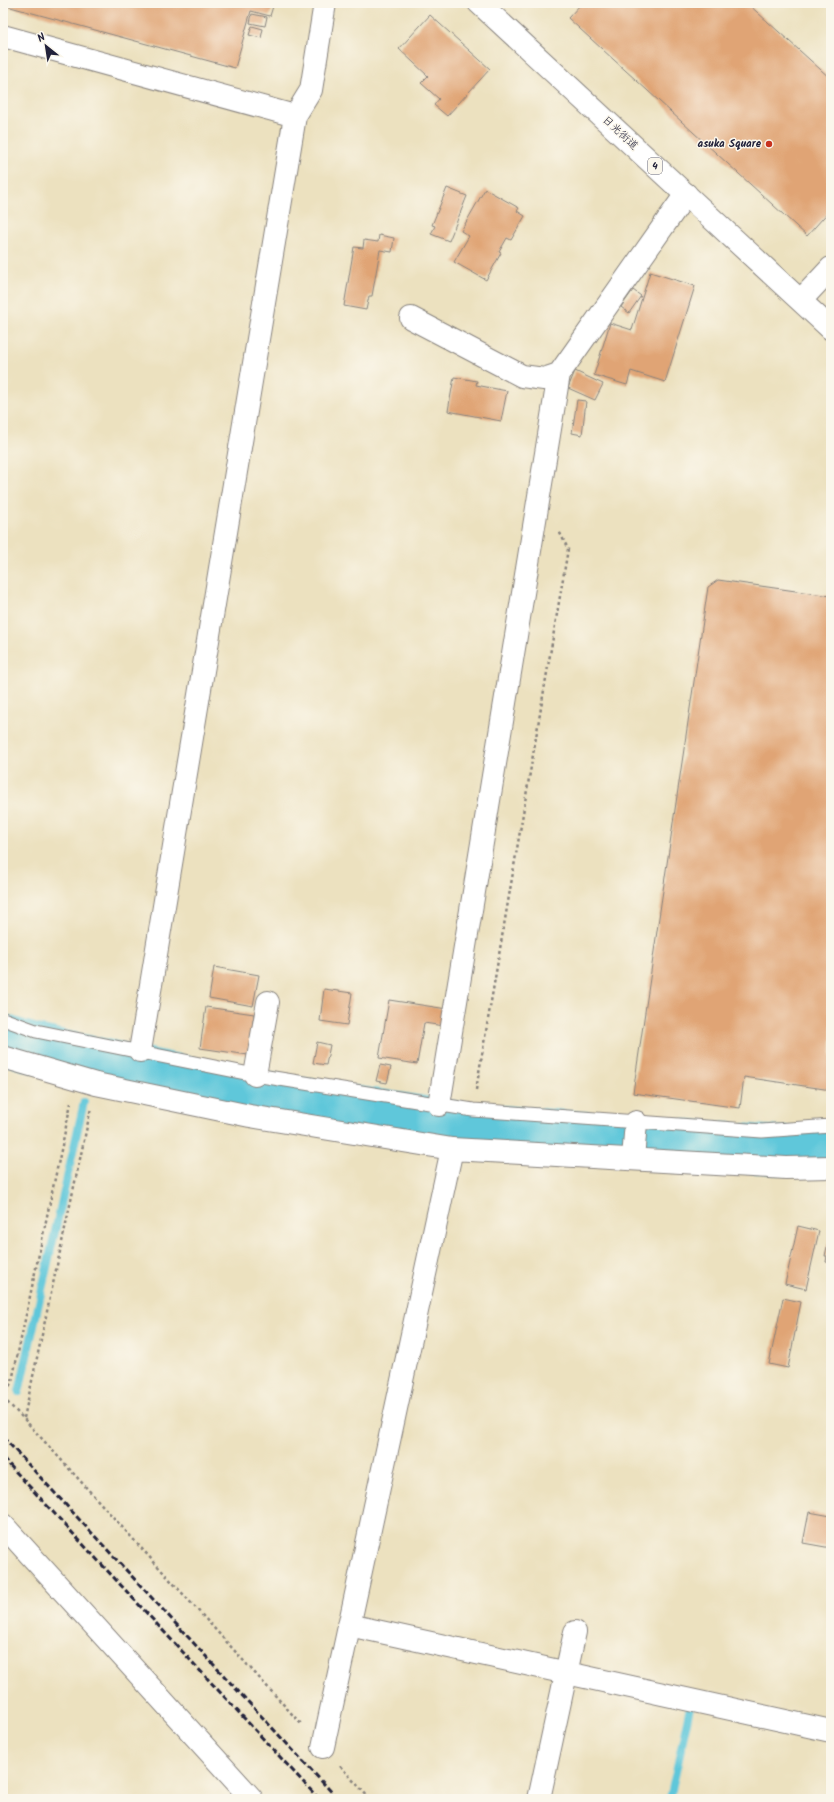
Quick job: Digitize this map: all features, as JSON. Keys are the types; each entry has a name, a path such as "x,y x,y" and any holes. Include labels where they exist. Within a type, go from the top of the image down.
{"main road":[{"path":"140,1051 295,116 311,90 325,3"},
{"name":"日光街道","path":"482,4 831,329"},
{"path":"3,36 295,116"},
{"path":"438,1105 559,374 686,194"},
{"path":"800,300 831,268"},
{"path":"411,318 522,376 544,379 559,374"},
{"path":"255,1075 268,1002"},
{"path":"3,1057 86,1082 250,1116 452,1149 786,1168 831,1167"},
{"path":"633,1159 636,1122"},
{"path":"323,1747 452,1149"},
{"path":"3,1525 252,1799"},
{"path":"349,1625 831,1731"},
{"path":"539,1799 575,1632"}],"lane":[{"path":"3,1019 36,1031 255,1075 473,1110 762,1131 831,1126"}],"path":[{"path":"473,1110 568,549 551,514 536,512"},
{"path":"86,1082 12,1381 3,1398 24,1419 370,1799"},
{"path":"24,1419 86,1082"}],"building":[{"path":"3,3 274,3 270,16 251,11 235,68 3,5"},
{"name":"asuka Square","path":"582,3 747,3 831,79 831,209 807,236 568,18"},
{"path":"252,14 267,17 265,26 250,23"},
{"path":"430,15 490,69 447,116 434,105 439,99 421,83 428,76 399,49"},
{"path":"252,26 263,29 261,38 249,35"},
{"path":"447,188 467,196 449,241 431,234 435,226 432,225"},
{"path":"485,189 519,208 517,211 525,216 511,240 507,238 499,252 501,253 486,280 454,262 469,236 461,231"},
{"path":"379,235 394,238 392,252 380,250 372,296 369,296 366,310 344,306 354,247 363,248 364,240 378,242"},
{"path":"650,272 695,286 665,382 631,371 627,385 594,375 610,323 632,330"},
{"path":"633,290 641,296 629,313 621,307"},
{"path":"575,371 603,384 595,400 568,388"},
{"path":"454,377 477,381 476,385 507,391 501,421 448,411"},
{"path":"577,400 586,401 582,435 572,433"},
{"path":"718,580 831,596 831,1090 744,1077 740,1108 633,1093 708,587"},
{"path":"214,967 259,975 253,1006 209,998"},
{"path":"324,989 352,993 347,1025 320,1021"},
{"path":"389,1000 447,1009 444,1026 424,1023 417,1064 379,1058"},
{"path":"206,1007 254,1014 248,1055 200,1048"},
{"path":"317,1042 330,1045 326,1065 313,1063"},
{"path":"380,1065 391,1067 387,1083 376,1081"},
{"path":"798,1226 819,1231 806,1289 785,1284"},
{"path":"829,1238 831,1238 831,1263 826,1262 827,1256 825,1256"},
{"path":"783,1298 801,1302 788,1368 769,1364"},
{"path":"809,1512 831,1516 831,1548 803,1543"}],"waterway":[{"path":"3,1039 32,1048 250,1094 465,1127 784,1151 831,1148"},
{"path":"19,1392 84,1102"},
{"path":"670,1799 690,1707"}],"railway":[{"path":"3,1437 338,1799"},
{"path":"3,1458 319,1799"}],"place":[{"name":"asuka Square","path":"769,144"}]}
